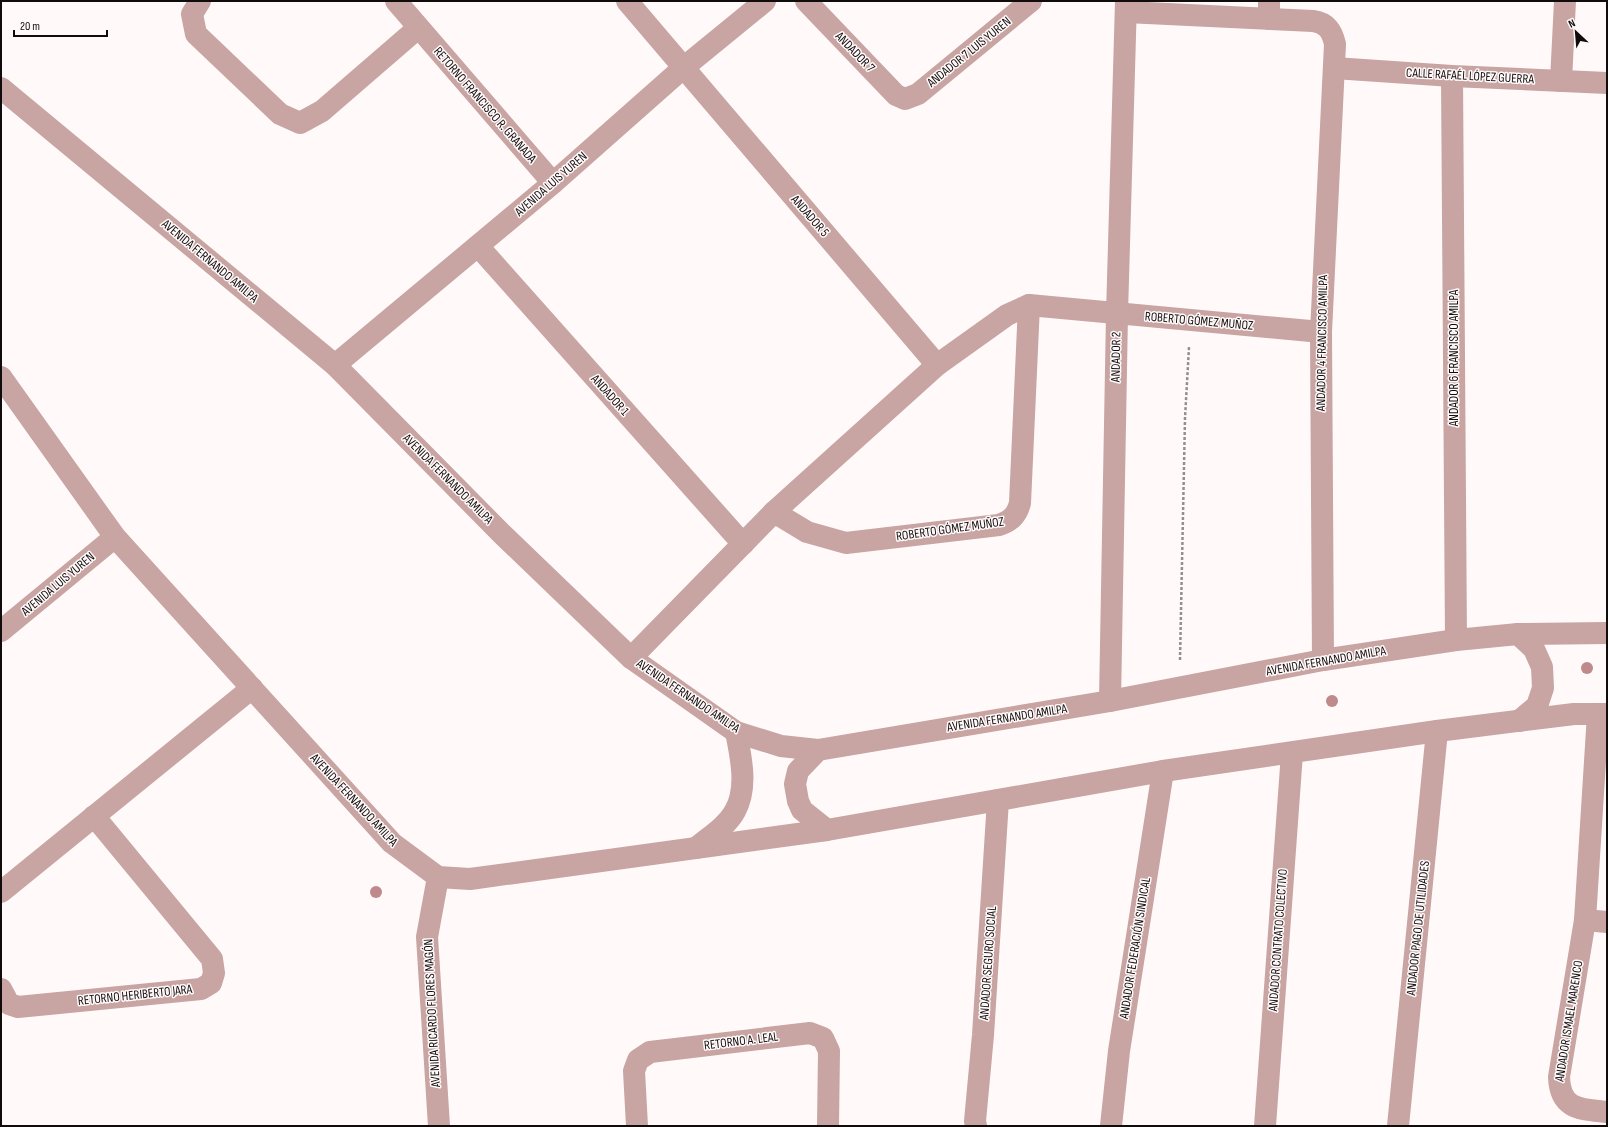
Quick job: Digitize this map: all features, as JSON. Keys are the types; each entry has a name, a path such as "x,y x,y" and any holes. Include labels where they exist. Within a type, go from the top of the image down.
{"street":[{"path":"200,1 192,14 196,34 280,114 300,123 322,111 418,28"},
{"name":"RETORNO FRANCISCO R. GRANADA","path":"396,1 553,183"},
{"name":"ANDADOR 5","path":"627,1 937,365"},
{"name":"AVENIDA LUIS YUREN","path":"335,365 553,183 683,68 765,1"},
{"name":"ANDADOR 7","path":"806,1 896,95 906,99"},
{"name":"ANDADOR 7 LUIS YUREN","path":"906,99 918,94 1031,1"},
{"path":"1561,81 1565,1"},
{"path":"1126,6 1269,10"},
{"name":"ANDADOR 2","path":"1110,701 1117,314 1126,6"},
{"name":"ANDADOR 4 FRANCISCO AMILPA","path":"1269,10 1322,22 1328,28 1336,44 1320,332 1323,660"},
{"name":"CALLE RAFAÉL LÓPEZ GUERRA","path":"1334,68 1452,76 1607,83"},
{"name":"ANDADOR 6 FRANCISCO AMILPA","path":"1452,76 1456,640"},
{"name":"AVENIDA FERNANDO AMILPA","path":"1,88 335,365 502,534 631,658 736,732 781,746 818,750 1110,701 1323,660 1456,640 1518,634 1607,633"},
{"name":"ANDADOR 1","path":"478,246 743,544"},
{"path":"631,658 774,512 937,365 1007,315 1029,305"},
{"name":"ROBERTO GÓMEZ MUÑOZ","path":"774,512 807,532 846,542 999,525 1007,523 1014,518 1020,503 1029,305 1320,332"},
{"name":"AVENIDA FERNANDO AMILPA","path":"1,377 115,537 392,843 438,878"},
{"name":"AVENIDA LUIS YUREN","path":"1,632 115,537"},
{"path":"1518,634 1534,649 1542,667 1543,688 1536,706 1519,721"},
{"path":"1,892 252,688"},
{"path":"438,878 470,878 827,830 1163,771 1437,731 1574,714 1603,714"},
{"name":"ANDADOR ISMAEL MARENCO","path":"1603,714 1585,920 1559,1077 1559,1088 1564,1098 1571,1105 1581,1109 1607,1112"},
{"name":"ANDADOR PAGO DE UTILIDADES","path":"1398,1126 1437,731"},
{"path":"696,848 735,812 742,794 740,753 736,732"},
{"path":"818,750 798,771 795,784 798,800 802,810 827,830"},
{"name":"ANDADOR CONTRATO COLECTIVO","path":"1264,1126 1292,753"},
{"name":"ANDADOR FEDERACIÓN SINDICAL","path":"1111,1126 1119,1051 1163,771"},
{"name":"ANDADOR SEGURO SOCIAL","path":"976,1126 975,1120 983,1035 998,800"},
{"name":"RETORNO HERIBERTO JARA","path":"1,989 9,1004 18,1007 201,989 211,983 214,973 212,959 94,816"},
{"name":"AVENIDA RICARDO FLORES MAGÓN","path":"438,878 427,937 438,1126"},
{"path":"1585,920 1607,922"},
{"name":"RETORNO A. LEAL","path":"637,1126 634,1071 638,1060 650,1052 810,1033 823,1038 829,1051 828,1126"}],"path":[{"path":"1175,688 1180,662 1185,418 1191,321"}]}
